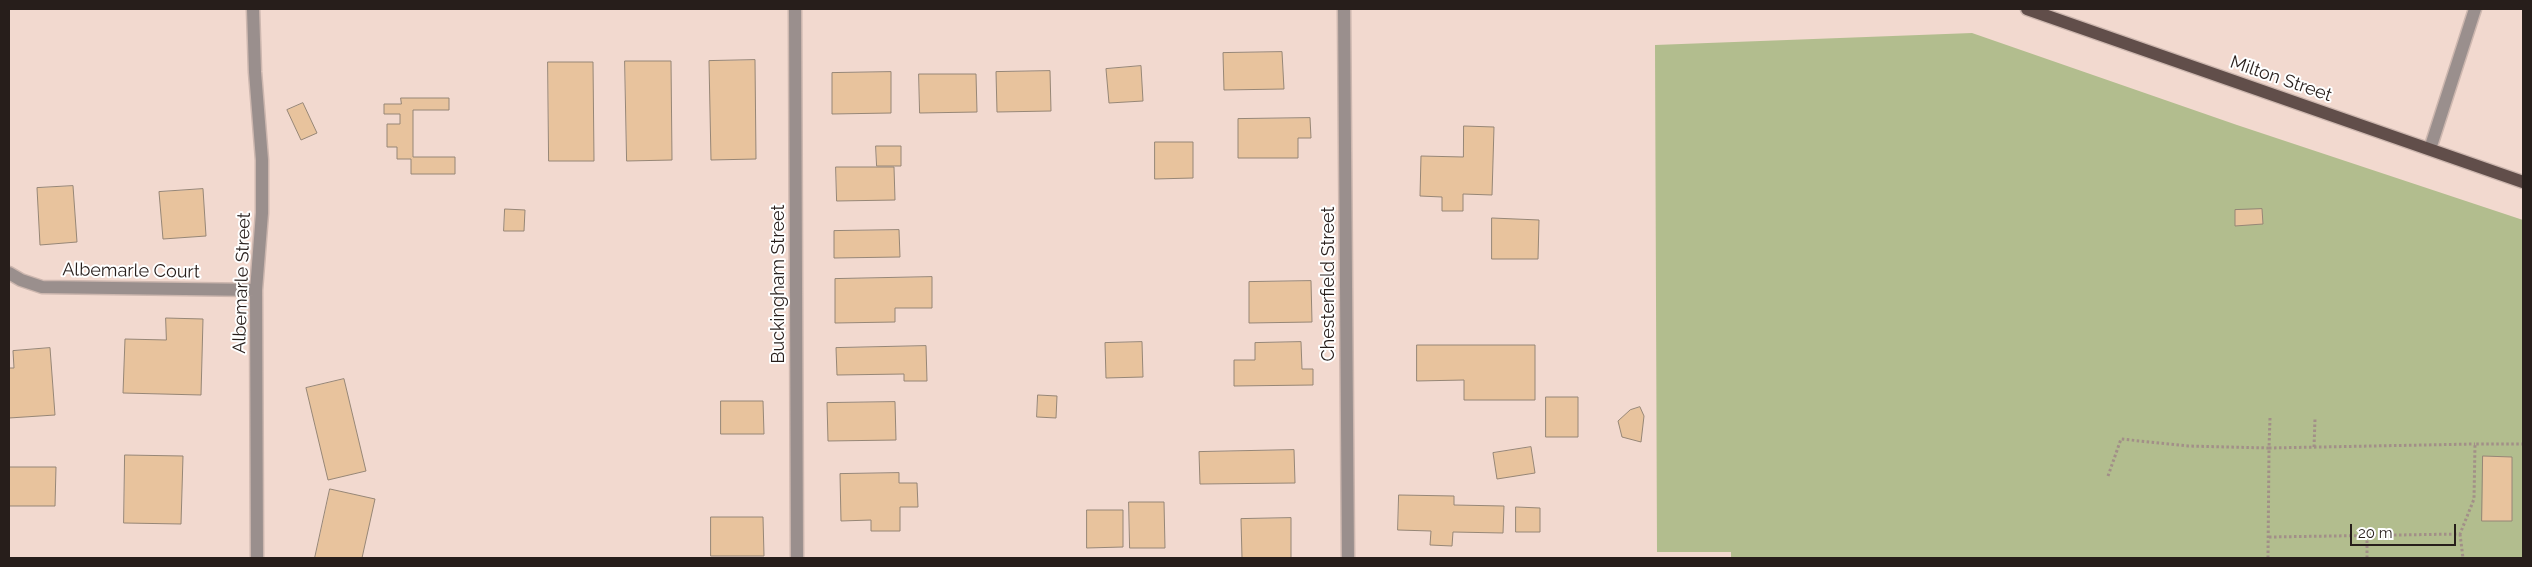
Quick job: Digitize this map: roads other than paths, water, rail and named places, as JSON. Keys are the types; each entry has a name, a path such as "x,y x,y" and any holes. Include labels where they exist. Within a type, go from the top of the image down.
{"main road":[{"name":"Milton Street","path":"2027,9 2523,182"}],"street":[{"name":"Albemarle Street","path":"253,9 255,72 262,160 262,213 256,290 257,558"},
{"name":"Buckingham Street","path":"795,9 797,558"},
{"name":"Chesterfield Street","path":"1344,9 1348,558"},
{"path":"2430,149 2475,9"},
{"name":"Albemarle Court","path":"9,273 20,280 42,287 256,290"}]}
